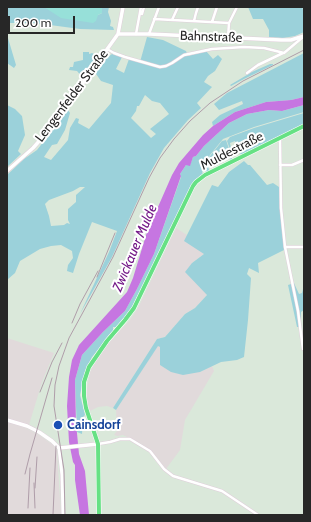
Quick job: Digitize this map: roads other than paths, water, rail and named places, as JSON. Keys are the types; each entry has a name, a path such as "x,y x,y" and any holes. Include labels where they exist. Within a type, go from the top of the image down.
{"main road":[{"path":"118,34 122,9"},
{"name":"Bahnstraße","path":"118,34 291,40 304,37"},
{"name":"Lengenfelder Straße","path":"7,172 33,148 50,129 118,34"},
{"name":"Muldestraße","path":"99,515 98,444 85,403 84,386 87,372 100,350 134,308 196,182 205,175 304,126"},
{"path":"7,420 27,426 39,432 59,448 98,444"}],"street":[{"path":"140,20 141,7"},
{"path":"136,34 144,7"},
{"path":"149,34 159,7"},
{"path":"172,20 178,7"},
{"path":"194,21 198,7"},
{"path":"212,22 217,7"},
{"path":"228,37 229,22 237,7"},
{"path":"154,19 229,22"},
{"path":"247,72 258,65 284,53 304,37"},
{"path":"107,49 125,57 160,67 172,63 184,55 212,49 244,47 264,48 284,53"},
{"path":"280,138 281,208 285,247 298,311 302,349"},
{"path":"280,165 292,165 304,160"},
{"path":"285,247 304,247"},
{"path":"98,444 110,442 120,438 130,440 150,451 164,469 173,476 222,491 258,515"},
{"path":"59,448 62,475 62,515"}],"railway":[{"path":"65,515 64,470 54,406 55,385 59,366 69,338 113,257 149,178 160,158 174,139 190,121 210,103 243,81 304,50"},
{"path":"97,277 115,233"},
{"path":"72,323 80,304 98,271"},
{"path":"40,392 52,362 62,343"},
{"path":"25,474 52,378"},
{"path":"53,515 56,446"},
{"path":"35,488 37,457"},
{"path":"28,508 30,468"},
{"path":"34,483 35,508"}],"place":[{"name":"Cainsdorf","path":"58,425"}],"water label":[{"name":"Zwickauer Mulde","path":"135,248"}]}
